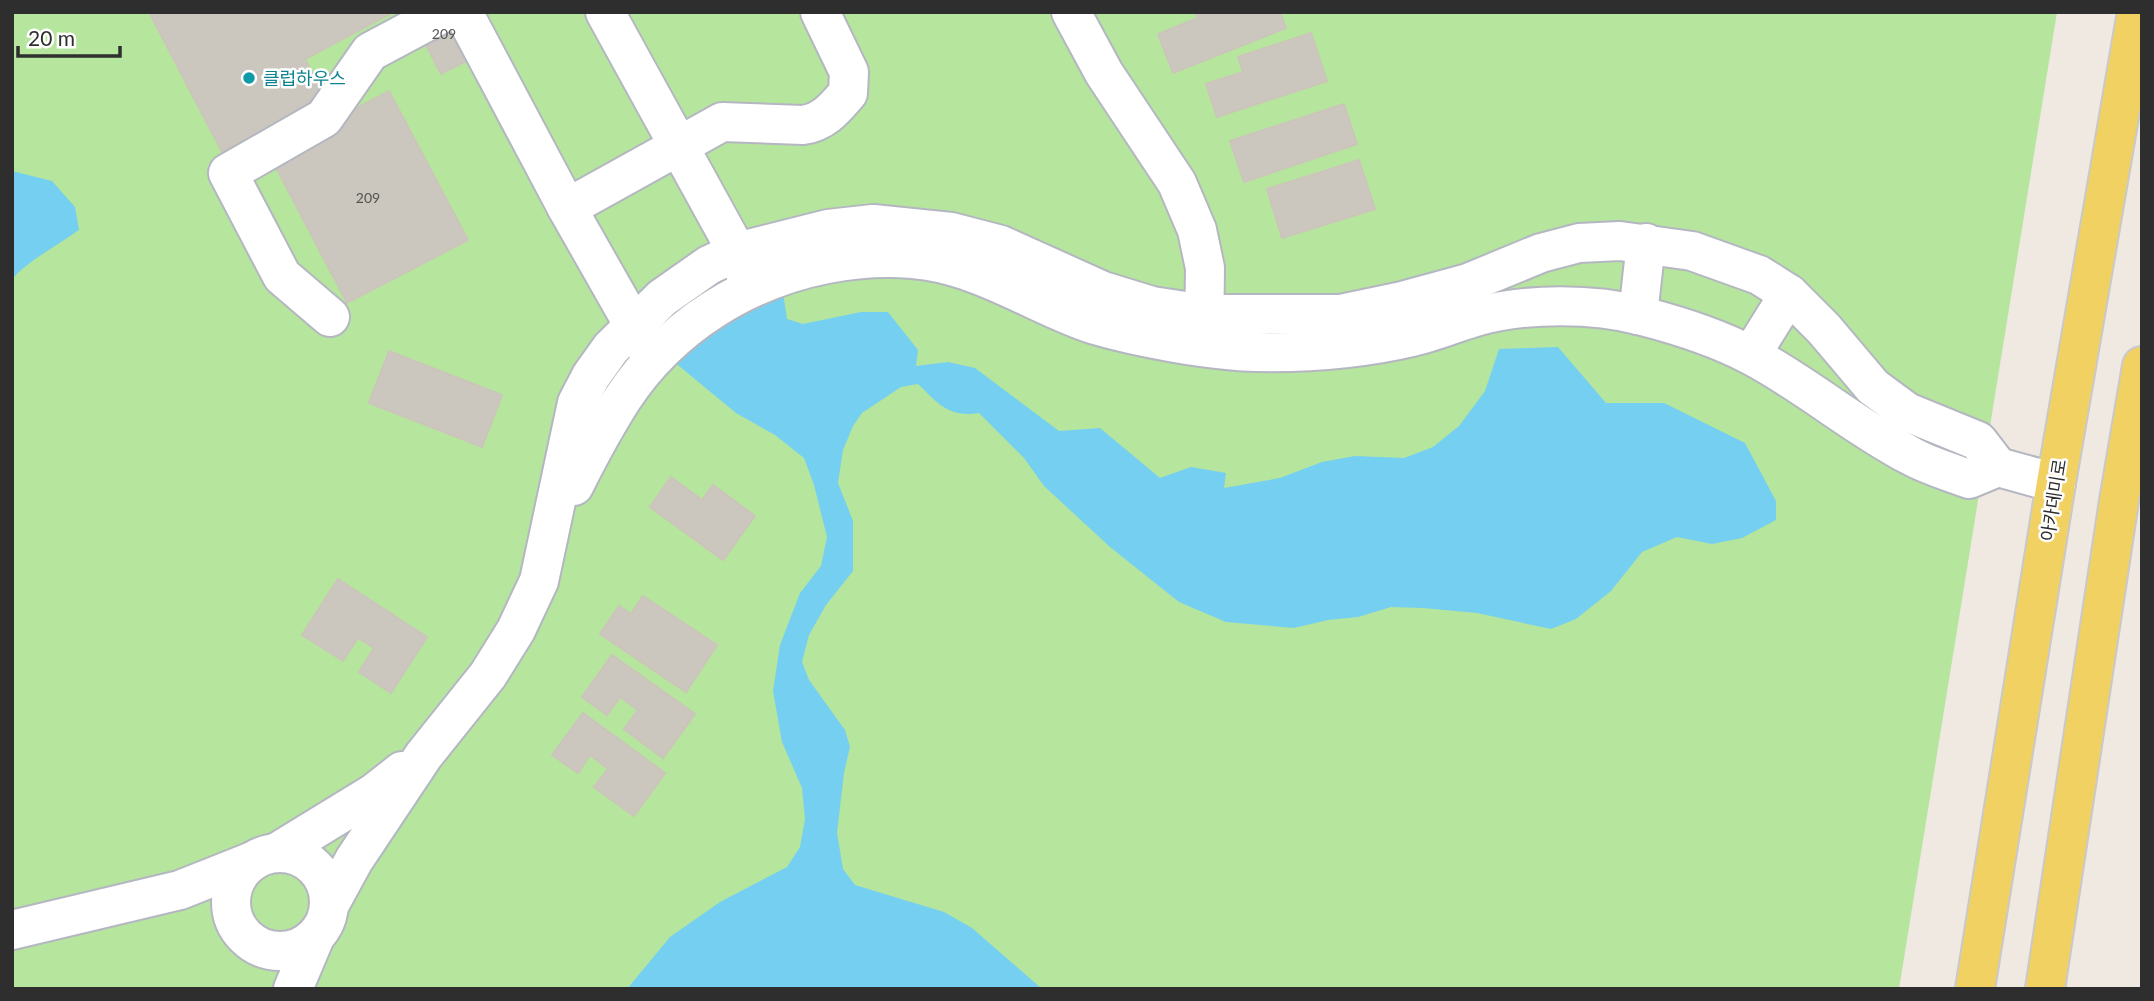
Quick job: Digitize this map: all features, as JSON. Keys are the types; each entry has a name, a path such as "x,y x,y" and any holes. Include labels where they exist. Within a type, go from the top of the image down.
{"main road":[{"name":"아카데미로","path":"1975,989 2056,483 2137,12"},
{"path":"2045,989 2142,366"}],"street":[{"path":"330,317 282,276 228,173 324,118 370,52 445,12"},
{"path":"463,12 567,208 654,361"},
{"path":"605,12 744,270"},
{"path":"567,208 722,122 803,125 814,123 833,110 848,93 849,72 820,12"},
{"path":"1071,12 1104,73 1177,183 1197,230 1205,268 1205,330"},
{"path":"292,989 354,860 424,755 488,675 516,630 539,581 578,403 591,376 611,348 662,298 709,265 744,270 794,271 844,261 913,259 957,267 1096,325 1205,330 1340,314 1402,302 1468,283 1541,253 1579,243 1646,243 1692,251 1759,275 1789,294 1824,329 1873,387 1906,412 1978,441 1998,467 2056,483"},
{"path":"1638,315 1646,243"},
{"path":"551,531 599,437 626,394 654,361 692,325 720,304 744,270"},
{"path":"1751,355 1789,294"},
{"path":"1205,330 1254,352 1341,350 1413,337 1483,315 1534,308 1580,307 1638,315 1686,329 1751,355 1912,457 1969,479 1998,467"},
{"path":"12,930 180,890 264,857 292,854 307,861 319,872 327,887 323,920 302,946 285,951 270,949 254,943 241,931 231,901 234,885 242,872 264,857 374,793 424,755"},
{"path":"180,890 206,897 222,905 234,916"},
{"path":"270,949 281,963 292,989"}],"green space":[{"path":"12,12 2057,12 1899,989 12,989"}],"water":[{"path":"12,171 52,181 75,207 79,230 35,259 12,279"},
{"path":"782,286 787,319 803,324 861,312 888,312 918,350 916,366 948,362 975,368 1059,431 1100,428 1160,478 1191,467 1226,473 1224,488 1280,478 1322,462 1355,456 1404,458 1433,447 1459,426 1485,391 1499,349 1558,347 1606,403 1664,403 1745,443 1776,501 1776,520 1742,538 1712,544 1677,537 1642,552 1611,591 1576,619 1551,629 1477,613 1391,607 1358,617 1328,620 1294,628 1226,622 1179,602 1110,547 1044,486 1024,458 979,413 959,413 944,408 918,384 901,387 862,413 843,450 838,483 853,521 853,571 826,605 809,635 802,662 809,680 845,730 850,747 837,833 843,869 855,885 944,912 972,928 1042,989 627,989 670,937 720,902 787,867 800,847 805,819 802,788 782,742 773,691 780,645 800,593 821,566 827,537 814,485 804,458 775,435 736,413 673,361 703,336"}],"building":[{"name":"클럽하우스","path":"149,12 393,12 305,59 325,98 222,152"},
{"path":"409,12 458,12 480,54 441,74"},
{"path":"1195,12 1280,12 1286,28 1173,73 1158,34 1198,18"},
{"path":"1311,33 1327,81 1217,117 1206,84 1243,72 1238,57"},
{"path":"389,91 468,240 347,303 269,154"},
{"path":"1344,104 1357,144 1244,182 1230,141"},
{"path":"1359,160 1375,209 1282,238 1267,189"},
{"path":"389,351 502,395 482,447 369,403"},
{"path":"671,477 702,500 713,485 755,516 723,560 650,507"},
{"path":"338,579 427,637 391,693 359,672 374,648 358,638 343,661 302,635"},
{"path":"643,596 717,645 686,692 600,634 619,606 631,614"},
{"path":"612,655 695,714 663,758 624,729 638,710 620,697 607,715 582,697"},
{"path":"583,713 665,773 634,816 594,787 608,769 590,755 578,773 552,755"}],"place":[{"name":"클럽하우스","path":"249,78"}]}
